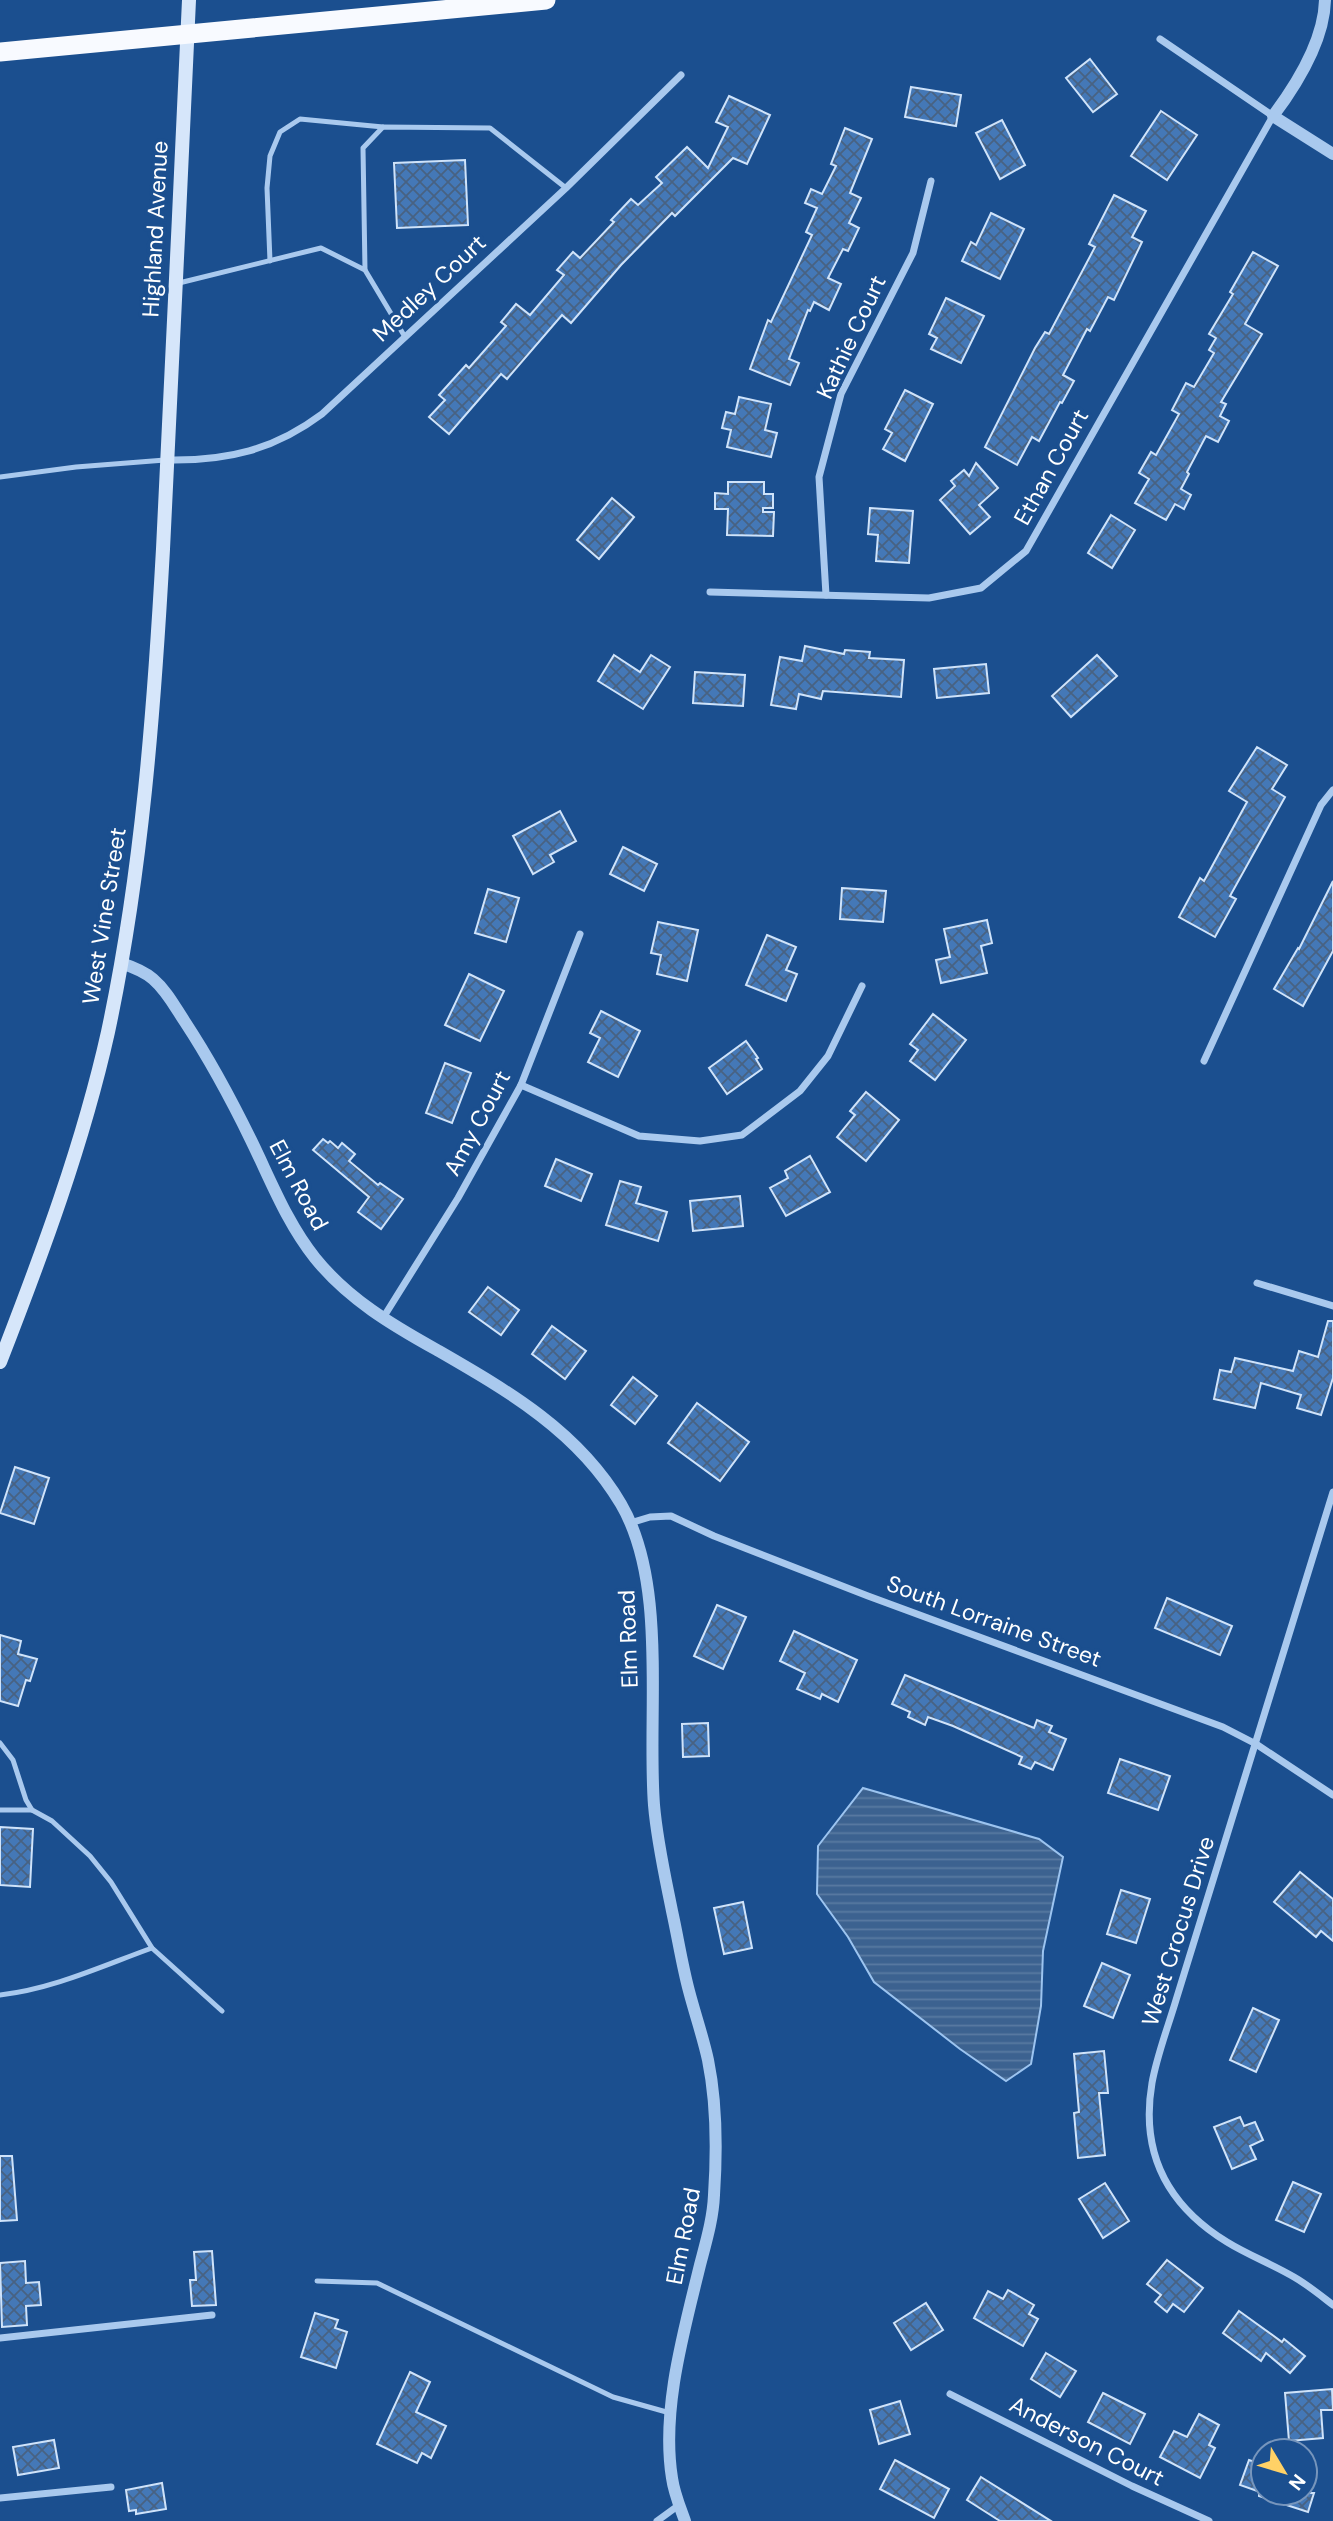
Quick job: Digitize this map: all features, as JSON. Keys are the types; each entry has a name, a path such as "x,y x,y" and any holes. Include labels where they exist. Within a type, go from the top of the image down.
{"highway":[{"path":"0,52 546,0"}],"main road":[{"name":"Highland Avenue","path":"168,460 189,0"},
{"name":"West Vine Street","path":"0,1362 53,1218 94,1090 121,963 146,797 155,698 168,460"}],"street":[{"path":"1273,116 1309,56 1319,33 1325,0"},
{"path":"1160,39 1333,154"},
{"name":"Medley Court","path":"168,460 196,461 260,449 280,441 322,414 566,188 681,75"},
{"name":"Ethan Court","path":"710,592 929,597 981,588 1026,551 1273,116"},
{"name":"Kathie Court","path":"826,595 819,477 841,394 913,253 931,181"},
{"path":"1204,1061 1321,805 1333,790"},
{"name":"Amy Court","path":"383,1318 458,1198 521,1085 580,934"},
{"name":"Elm Road","path":"121,963 150,976 162,988 208,1056 296,1231 340,1286 383,1318 494,1383 554,1425 582,1450 606,1479 638,1544 647,1579 650,1615 657,1839 689,1990 708,2060 716,2131 714,2198 709,2231 672,2388 670,2413 671,2478 685,2521"},
{"path":"521,1085 639,1136 700,1141 742,1135 800,1091 828,1056 862,986"},
{"path":"1257,1283 1333,1306"},
{"name":"West Crocus Drive","path":"1333,1492 1153,2080 1149,2106 1149,2131 1154,2155 1163,2178 1192,2216 1230,2244 1296,2278 1333,2305"},
{"name":"South Lorraine Street","path":"630,1523 650,1517 671,1516 714,1536 869,1596 1223,1727 1256,1744 1333,1795"},
{"path":"0,2338 212,2315"},
{"name":"Anderson Court","path":"950,2394 1132,2486 1209,2521"},
{"path":"0,2498 111,2487"},
{"path":"657,2521 679,2505"}],"lane":[{"path":"270,261 267,188 270,156 280,132 300,118 383,127 490,128 566,188"},
{"path":"383,127 363,148 365,270 405,337"},
{"path":"176,284 321,248 365,270"},
{"path":"0,477 76,467 168,460"},
{"path":"0,1743 13,1760 32,1810"},
{"path":"0,1810 32,1810 52,1821 90,1856 111,1882 152,1948 222,2011"},
{"path":"0,1995 58,1983 152,1948"},
{"path":"317,2281 377,2283 612,2396 670,2413"}],"water":[{"path":"863,1788 1039,1839 1063,1857 1043,1951 1041,2006 1031,2064 1006,2081 874,1982 848,1937 817,1894 818,1846"}],"building":[{"path":"1090,59 1117,94 1093,112 1066,78"},
{"path":"911,87 961,95 956,126 905,117"},
{"path":"729,96 770,115 747,164 733,158 675,216 672,213 621,265 571,323 562,315 507,379 501,374 449,434 429,417 445,400 439,395 466,365 469,368 506,326 501,322 516,304 530,315 564,275 557,270 573,252 580,258 614,222 611,220 631,199 638,205 662,183 656,177 687,147 708,168 728,127 716,122"},
{"path":"1161,111 1197,135 1167,180 1131,156"},
{"path":"1002,120 1025,165 1000,179 976,133"},
{"path":"845,128 872,139 850,193 861,198 849,223 859,228 848,251 843,249 828,278 841,284 829,310 814,302 810,311 808,310 789,359 799,363 790,385 750,369 768,320 771,322 812,235 806,232 817,208 805,203 811,189 822,194 836,166 831,164"},
{"path":"465,160 468,225 397,228 394,163"},
{"path":"1114,195 1146,211 1132,237 1142,242 1114,300 1108,297 1090,331 1087,329 1063,375 1074,381 1062,403 1060,402 1039,441 1032,437 1017,465 985,447 1035,348 1045,332 1049,334 1095,247 1089,244"},
{"path":"991,213 1024,229 1000,279 962,261 971,242 976,245"},
{"path":"1253,252 1278,266 1245,324 1262,334 1221,402 1226,404 1220,416 1229,421 1218,442 1206,436 1187,472 1189,474 1181,489 1191,495 1184,509 1175,504 1166,520 1135,503 1149,479 1139,473 1151,452 1156,455 1179,414 1172,410 1186,383 1194,387 1214,353 1209,350 1216,338 1209,334 1233,294 1230,292"},
{"path":"946,298 984,316 961,363 931,349 937,338 929,334"},
{"path":"905,390 933,404 905,461 883,449 892,433 885,429"},
{"path":"739,397 771,404 765,430 777,433 771,457 727,447 731,430 722,428 726,412 735,414"},
{"path":"976,463 998,488 979,505 990,517 970,534 940,500 955,486 951,481 964,470 969,476"},
{"path":"728,482 764,482 764,494 773,494 773,508 763,508 763,512 774,512 773,536 727,535 728,509 715,509 715,493 728,494"},
{"path":"612,498 634,517 599,559 577,540"},
{"path":"870,508 913,511 909,563 876,561 878,535 868,534"},
{"path":"1111,515 1135,530 1112,568 1088,553"},
{"path":"805,646 844,654 845,650 870,652 869,658 904,660 901,697 823,691 821,699 799,694 796,709 771,705 780,657 802,661"},
{"path":"614,655 640,672 651,655 670,667 643,709 598,681"},
{"path":"1097,655 1117,676 1071,717 1052,696"},
{"path":"986,664 989,693 937,698 934,669"},
{"path":"695,672 745,675 743,706 693,703"},
{"path":"1257,747 1287,765 1272,789 1285,797 1230,896 1236,899 1215,937 1179,917 1200,878 1204,881 1247,802 1229,791"},
{"path":"560,811 576,841 550,855 554,862 533,874 513,836"},
{"path":"623,847 657,864 644,891 610,874"},
{"path":"1333,881 1333,951 1303,1006 1274,989 1299,949"},
{"path":"842,888 886,891 883,922 840,919"},
{"path":"488,889 519,898 506,942 475,933"},
{"path":"987,920 992,943 981,946 987,973 941,983 936,960 950,957 944,929"},
{"path":"658,922 698,930 687,981 657,974 661,955 651,953"},
{"path":"767,935 796,947 786,970 797,974 786,1001 746,985"},
{"path":"469,974 504,991 480,1041 445,1025"},
{"path":"601,1011 640,1031 618,1077 588,1062 600,1038 590,1033"},
{"path":"933,1014 966,1040 935,1080 910,1061 918,1050 910,1044"},
{"path":"746,1041 762,1069 727,1094 709,1068"},
{"path":"445,1063 471,1073 452,1123 426,1113"},
{"path":"866,1092 899,1120 866,1161 837,1137 855,1115 850,1111"},
{"path":"323,1139 338,1148 342,1143 355,1154 349,1161 378,1185 380,1183 403,1199 381,1229 358,1212 369,1197 313,1150"},
{"path":"810,1156 830,1192 786,1216 770,1188 788,1178 785,1171"},
{"path":"556,1159 592,1174 581,1201 545,1186"},
{"path":"620,1181 641,1187 636,1203 667,1212 658,1241 606,1225"},
{"path":"740,1196 743,1226 693,1231 690,1201"},
{"path":"488,1287 519,1310 501,1335 469,1312"},
{"path":"1328,1321 1333,1321 1333,1378 1321,1415 1297,1408 1301,1395 1261,1383 1255,1408 1214,1399 1220,1370 1231,1372 1235,1358 1293,1371 1299,1351 1318,1357"},
{"path":"552,1326 586,1351 565,1379 532,1354"},
{"path":"633,1377 657,1396 635,1424 611,1405"},
{"path":"697,1403 749,1442 720,1481 668,1443"},
{"path":"15,1467 49,1478 34,1524 0,1513"},
{"path":"1167,1598 1232,1626 1220,1655 1155,1628"},
{"path":"717,1605 746,1617 723,1669 694,1656"},
{"path":"794,1631 857,1660 838,1702 822,1694 820,1699 797,1689 805,1673 780,1661"},
{"path":"0,1635 21,1641 18,1654 37,1659 30,1681 26,1680 18,1706 0,1701"},
{"path":"905,1675 1034,1728 1037,1720 1052,1726 1049,1732 1066,1739 1053,1770 1035,1762 1031,1769 1019,1764 1022,1757 953,1726 928,1717 925,1725 908,1717 910,1712 892,1704"},
{"path":"708,1723 709,1756 683,1757 682,1724"},
{"path":"1120,1759 1170,1776 1158,1810 1108,1793"},
{"path":"0,1827 33,1829 30,1887 0,1885"},
{"path":"1300,1872 1333,1899 1333,1941 1321,1931 1316,1937 1274,1902"},
{"path":"1121,1890 1150,1899 1136,1943 1107,1934"},
{"path":"743,1902 752,1948 724,1954 714,1908"},
{"path":"1102,1963 1130,1975 1113,2018 1084,2006"},
{"path":"1253,2008 1279,2020 1256,2072 1230,2060"},
{"path":"1104,2051 1108,2093 1099,2093 1105,2155 1078,2158 1074,2113 1079,2112 1074,2054"},
{"path":"1240,2117 1244,2126 1255,2122 1263,2140 1250,2146 1256,2159 1232,2169 1214,2127"},
{"path":"0,2156 12,2156 17,2220 0,2221"},
{"path":"1293,2182 1321,2194 1304,2232 1276,2220"},
{"path":"1105,2183 1129,2221 1103,2238 1079,2199"},
{"path":"212,2251 216,2305 192,2306 190,2280 196,2280 194,2252"},
{"path":"1167,2260 1203,2288 1184,2312 1173,2304 1167,2312 1155,2302 1161,2295 1147,2284"},
{"path":"25,2261 26,2283 39,2282 41,2305 26,2306 27,2325 2,2327 0,2263"},
{"path":"1008,2290 1034,2305 1029,2314 1038,2319 1023,2346 974,2318 988,2291 1003,2299"},
{"path":"926,2303 943,2330 911,2350 894,2323"},
{"path":"1239,2311 1282,2342 1284,2339 1305,2356 1290,2373 1266,2353 1261,2361 1223,2333"},
{"path":"315,2313 338,2320 335,2328 347,2332 336,2368 301,2357"},
{"path":"1046,2353 1076,2371 1060,2397 1031,2379"},
{"path":"410,2372 430,2382 416,2412 446,2426 431,2458 422,2453 417,2463 377,2444"},
{"path":"1332,2389 1333,2410 1321,2410 1323,2438 1289,2437 1285,2393"},
{"path":"1103,2393 1145,2414 1130,2444 1088,2422"},
{"path":"900,2401 910,2434 879,2444 870,2410"},
{"path":"1199,2414 1219,2425 1209,2445 1215,2448 1200,2478 1160,2457 1174,2431 1187,2437"},
{"path":"54,2440 59,2468 18,2475 13,2447"},
{"path":"895,2460 949,2489 934,2518 880,2489"},
{"path":"1249,2460 1249,2488 1240,2485"},
{"path":"981,2477 1051,2521 1000,2521 967,2500"},
{"path":"162,2483 166,2509 136,2514 136,2510 129,2511 126,2490"},
{"path":"1293,2507 1310,2507 1308,2512"}]}
